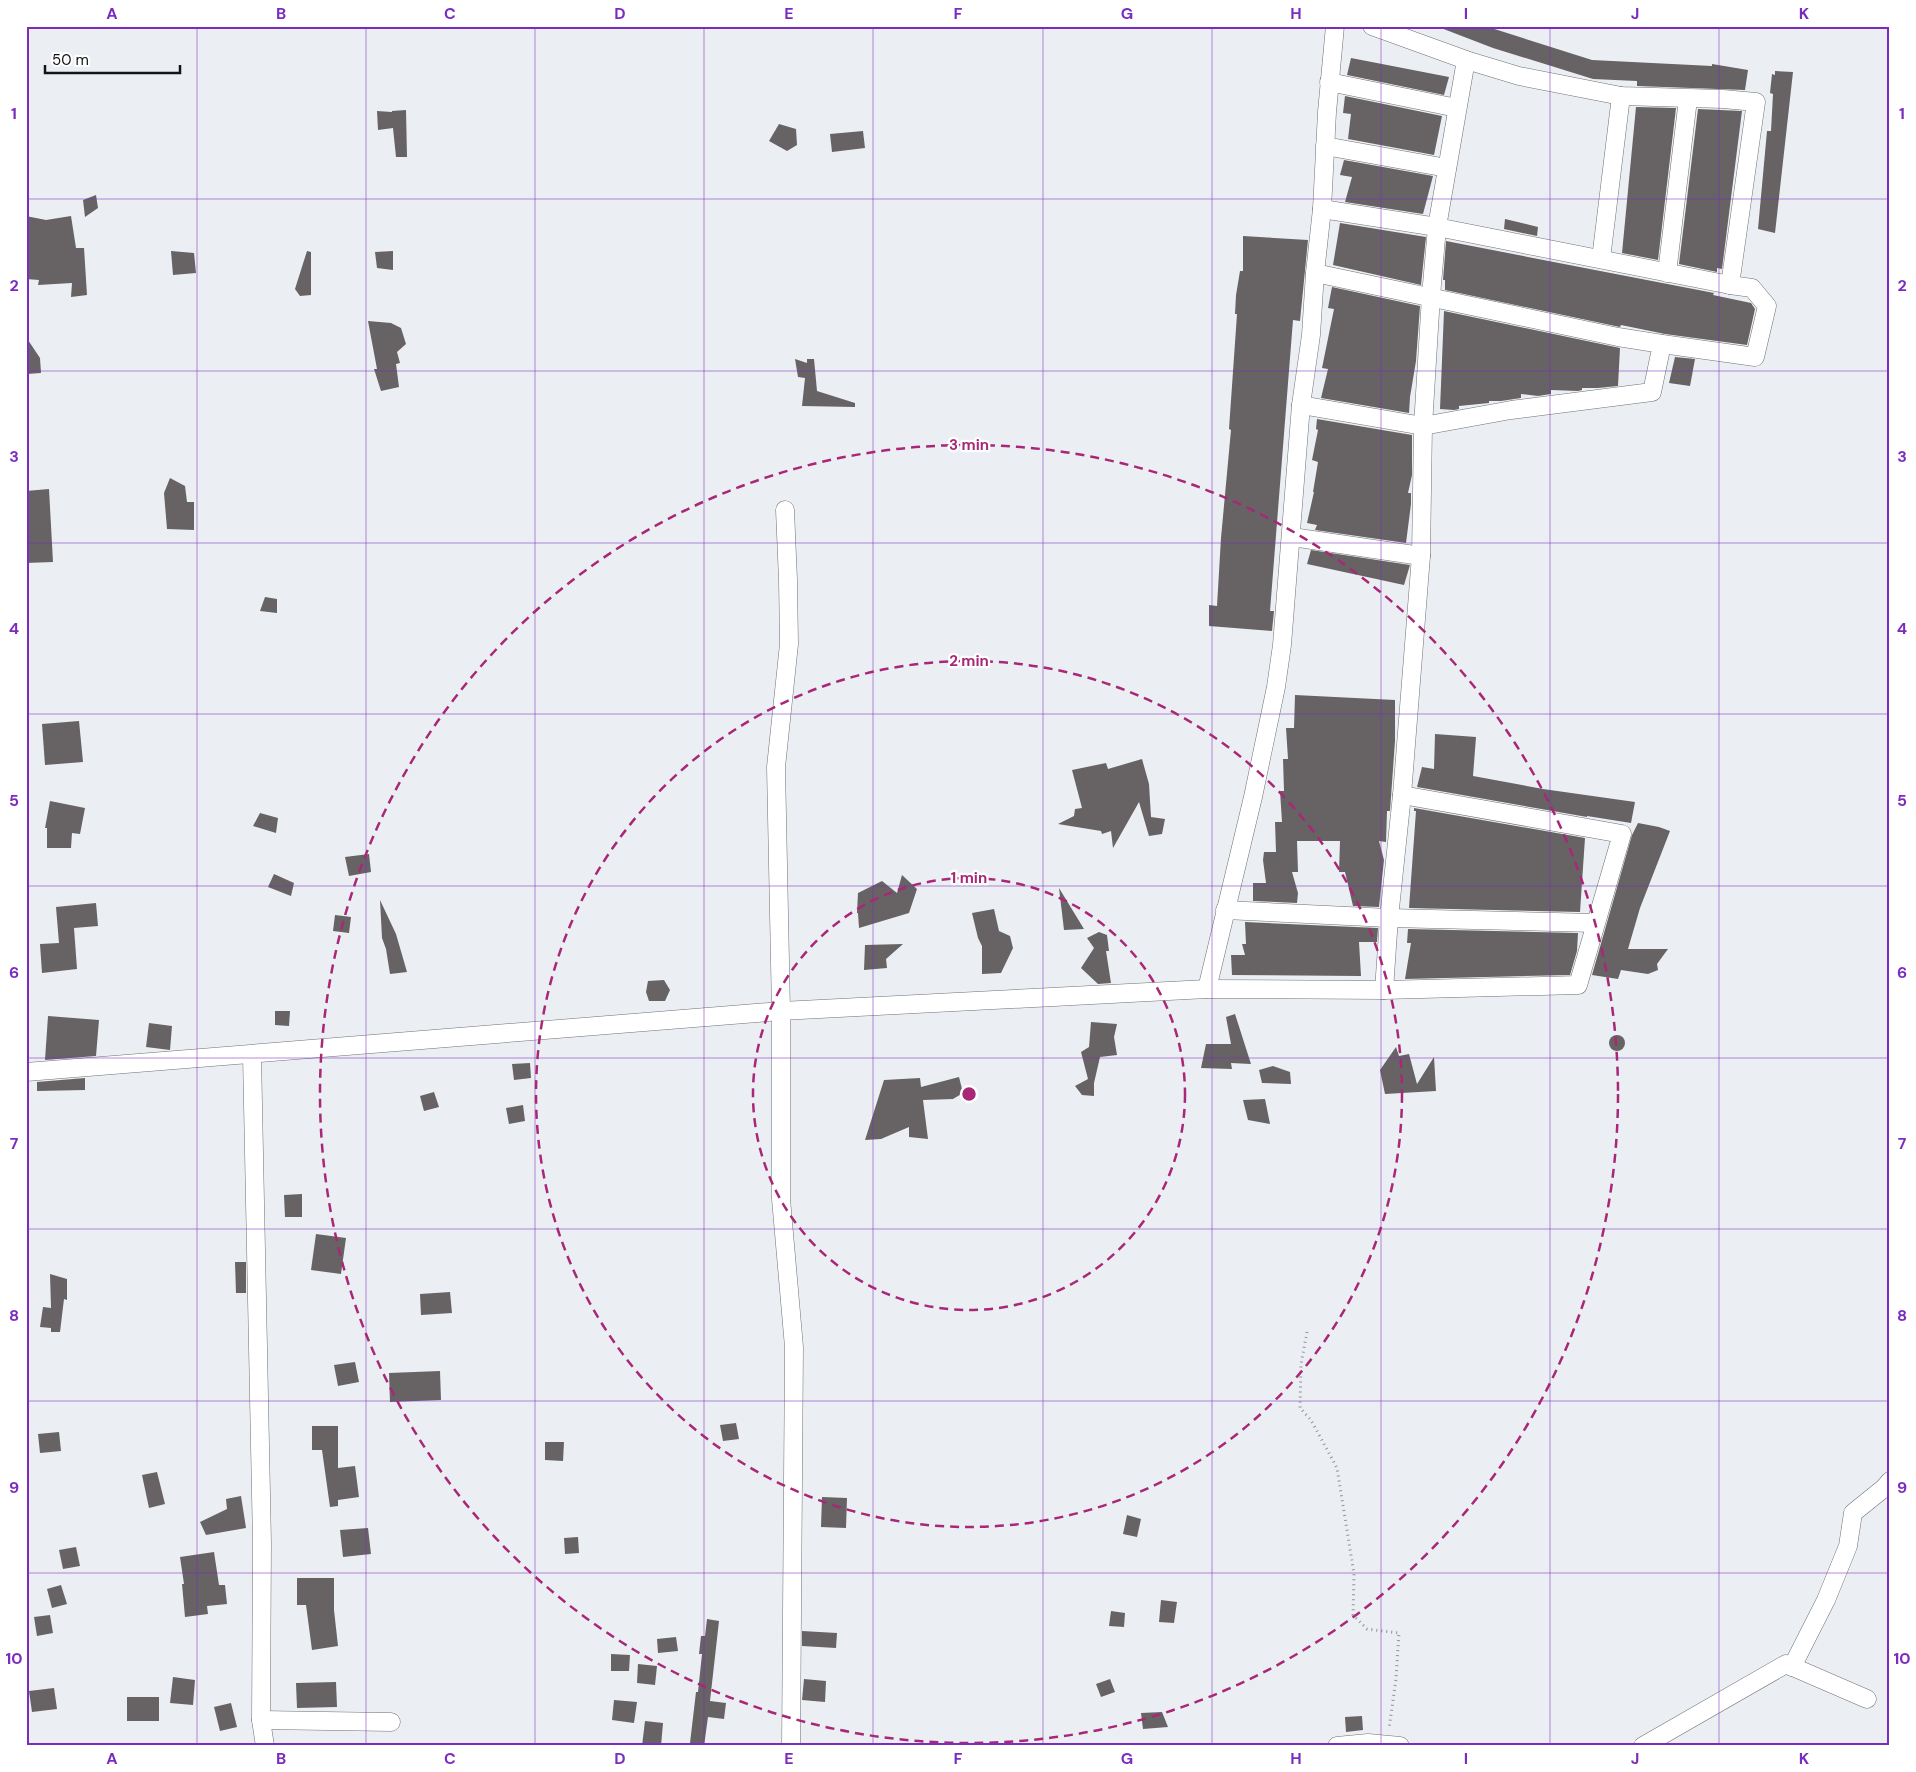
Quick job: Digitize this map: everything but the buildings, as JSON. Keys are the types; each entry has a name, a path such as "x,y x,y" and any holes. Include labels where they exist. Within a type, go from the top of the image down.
{"street":[{"path":"1207,989 1253,797 1276,687 1282,645 1292,537 1300,405 1311,336 1336,26"},
{"path":"1372,26 1466,60 1519,76 1621,96 1723,99 1756,102 1730,285"},
{"path":"1384,990 1421,556 1423,426 1437,227 1466,60"},
{"path":"1330,82 1457,108"},
{"path":"1601,259 1621,96"},
{"path":"1667,273 1688,99"},
{"path":"1325,146 1447,168"},
{"path":"1315,273 1618,337 1755,357 1767,306 1752,288 1437,227 1322,209"},
{"path":"1300,405 1423,426 1511,410 1652,392 1662,344"},
{"path":"784,510 789,644 776,767 781,1011 781,1198 794,1347 790,1746"},
{"path":"1292,537 1421,556"},
{"path":"26,1072 781,1011 1207,989 1384,990 1578,985 1622,834 1402,795"},
{"path":"1225,910 1389,918 1595,923"},
{"path":"252,1055 262,1543 261,1720 265,1746"},
{"path":"1792,1667 1826,1600 1848,1546 1853,1513 1884,1488 1890,1480"},
{"path":"1643,1746 1786,1664 1867,1699"},
{"path":"261,1720 391,1722"},
{"path":"1337,1746 1368,1743 1393,1745"}],"path":[{"path":"1307,1332 1301,1364 1300,1408 1311,1420 1337,1468 1354,1574 1353,1615 1367,1629 1399,1633 1393,1745"}]}
